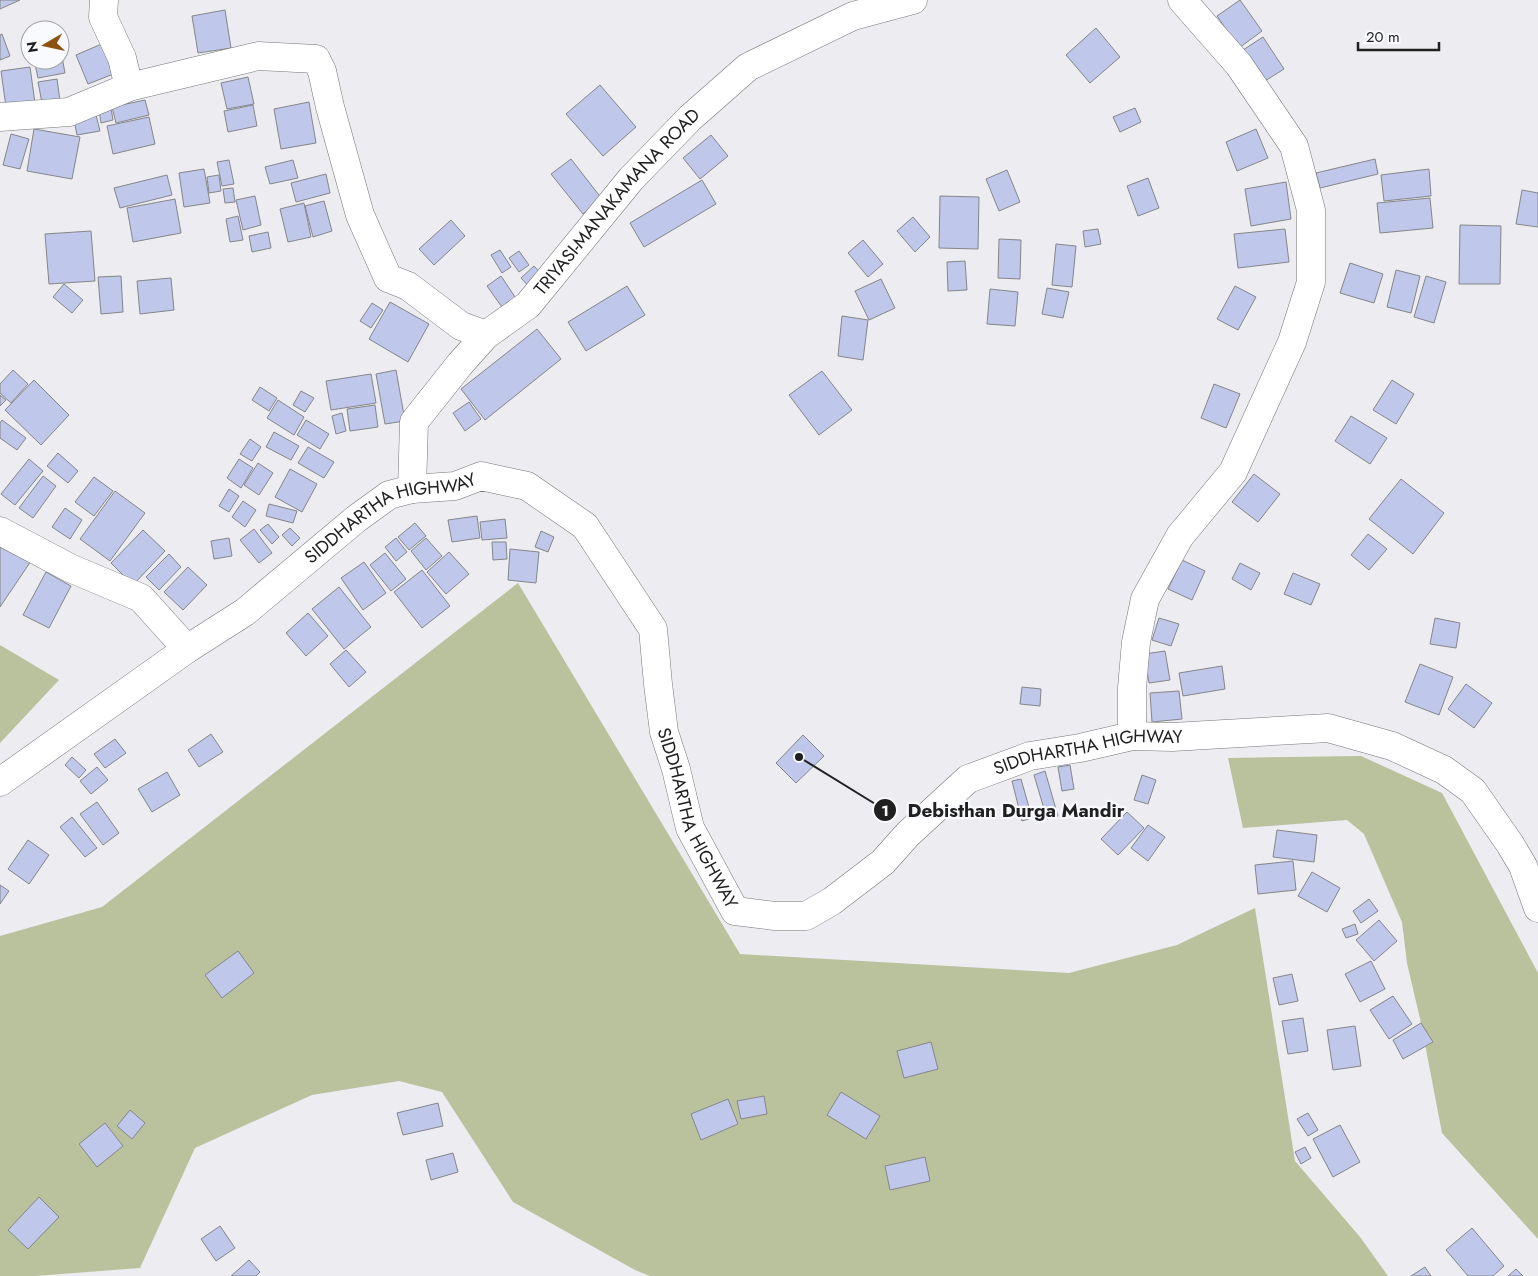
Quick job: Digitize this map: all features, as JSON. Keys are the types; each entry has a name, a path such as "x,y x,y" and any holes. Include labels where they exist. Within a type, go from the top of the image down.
{"main road":[{"path":"104,0 103,17 122,58 129,87"},
{"name":"TRIYASI-MANAKAMANA ROAD","path":"412,489 414,422 460,364 486,335 528,305 631,179 690,118 748,67 853,16 913,0"},
{"path":"1132,736 1132,688 1136,642 1145,599 1180,536 1233,472 1292,342 1311,282 1310,210 1294,146 1240,65 1182,0"},
{"path":"0,117 69,112 129,87 258,56 316,59 322,71 360,215 388,278 408,286 461,326 486,335"},
{"name":"SIDDHARTHA HIGHWAY","path":"0,782 187,649 245,612 356,519 389,495 412,489 455,486 480,476 527,486 585,526 653,630 664,732 676,769 690,828 735,911 775,916 806,916 832,901 883,862 908,834 968,779 1030,756 1080,748 1132,736 1172,737 1328,728 1392,746 1444,770 1472,791 1510,844 1523,866 1538,908"},
{"path":"0,531 70,568 141,598 187,649"}],"green space":[{"path":"518,583 740,954 1069,973 1177,945 1255,908 1295,1161 1360,1237 1388,1276 650,1276 635,1270 513,1202 442,1092 399,1081 312,1095 195,1148 140,1268 35,1276 0,1276 0,936 102,907"},
{"path":"0,645 59,680 0,743"},
{"path":"1361,756 1442,793 1538,973 1538,1239 1442,1133 1421,1023 1407,963 1402,922 1364,834 1347,820 1243,828 1228,758"}],"building":[{"path":"0,0 20,0 0,9"},
{"path":"1240,0 1262,31 1239,48 1217,16"},
{"path":"225,10 231,48 198,53 192,16"},
{"path":"1096,28 1120,57 1090,83 1066,55"},
{"path":"2,34 10,56 0,60 0,35"},
{"path":"1263,37 1284,69 1265,81 1243,50"},
{"path":"104,43 116,73 88,84 76,55"},
{"path":"20,68 20,70 30,70 35,103 6,107 1,71"},
{"path":"36,70 64,70 65,73 38,78"},
{"path":"248,77 254,104 227,109 221,83"},
{"path":"57,79 60,101 42,103 38,82"},
{"path":"600,85 636,127 603,156 566,114"},
{"path":"145,100 149,115 116,123 112,107"},
{"path":"309,102 316,143 281,149 274,109"},
{"path":"253,105 257,126 228,132 224,111"},
{"path":"111,108 113,120 101,123 99,110"},
{"path":"1135,108 1141,122 1120,132 1113,117"},
{"path":"96,115 100,131 77,135 74,120"},
{"path":"149,117 155,144 113,154 107,126"},
{"path":"34,129 80,137 72,179 27,171"},
{"path":"1256,129 1268,158 1237,171 1226,142"},
{"path":"11,134 29,139 20,169 3,165"},
{"path":"711,135 728,156 700,179 683,158"},
{"path":"571,159 602,199 583,214 551,174"},
{"path":"1375,159 1378,174 1320,188 1316,173"},
{"path":"229,160 234,184 222,186 217,162"},
{"path":"293,160 298,178 270,184 265,167"},
{"path":"204,169 210,203 184,207 179,173"},
{"path":"1429,169 1431,196 1384,201 1381,175"},
{"path":"1007,170 1020,202 999,211 986,179"},
{"path":"326,174 330,193 296,202 291,183"},
{"path":"167,175 172,195 120,208 114,188"},
{"path":"219,175 221,191 209,193 207,177"},
{"path":"1148,178 1159,208 1138,216 1127,186"},
{"path":"702,180 716,204 644,247 630,223"},
{"path":"1286,182 1291,219 1251,226 1245,189"},
{"path":"233,188 235,202 225,203 223,189"},
{"path":"1522,190 1538,193 1538,227 1516,224"},
{"path":"255,196 261,225 243,230 236,200"},
{"path":"940,196 979,197 978,249 939,248"},
{"path":"1430,198 1433,228 1380,233 1377,203"},
{"path":"175,199 181,233 133,242 127,208"},
{"path":"324,201 332,231 313,237 305,206"},
{"path":"304,203 311,237 288,242 280,209"},
{"path":"238,216 243,240 230,242 226,219"},
{"path":"913,217 930,237 915,252 897,231"},
{"path":"451,220 465,236 434,265 419,249"},
{"path":"1460,225 1501,226 1500,284 1459,284"},
{"path":"1098,229 1101,244 1085,247 1083,231"},
{"path":"1285,229 1289,262 1238,268 1234,234"},
{"path":"91,231 95,281 49,284 45,234"},
{"path":"268,232 271,248 252,252 249,236"},
{"path":"999,239 1021,240 1020,279 998,278"},
{"path":"863,240 883,264 868,277 848,253"},
{"path":"1056,244 1076,246 1072,287 1052,285"},
{"path":"500,250 511,267 502,273 491,255"},
{"path":"519,251 529,265 519,272 509,258"},
{"path":"965,261 967,290 948,291 947,262"},
{"path":"1350,263 1383,274 1374,303 1340,293"},
{"path":"534,266 545,278 532,290 521,278"},
{"path":"1396,270 1420,276 1411,313 1387,307"},
{"path":"121,276 123,312 101,314 98,277"},
{"path":"501,276 517,300 504,310 487,286"},
{"path":"1426,276 1446,282 1434,323 1414,317"},
{"path":"171,278 174,310 140,314 137,281"},
{"path":"881,279 895,308 869,320 855,291"},
{"path":"64,284 83,300 72,313 53,297"},
{"path":"627,286 645,315 586,351 568,322"},
{"path":"1235,286 1256,297 1238,330 1217,319"},
{"path":"1047,288 1069,292 1063,318 1042,314"},
{"path":"990,289 1018,292 1015,326 987,324"},
{"path":"390,302 429,324 408,362 369,339"},
{"path":"372,303 383,310 371,328 360,321"},
{"path":"842,316 868,320 863,360 838,356"},
{"path":"537,329 561,359 485,420 461,389"},
{"path":"13,370 28,384 11,403 0,393 0,384"},
{"path":"396,370 405,421 385,424 376,374"},
{"path":"822,371 852,410 819,435 789,395"},
{"path":"371,374 376,403 331,410 326,381"},
{"path":"34,380 69,415 41,445 5,410"},
{"path":"1392,380 1414,394 1396,424 1373,410"},
{"path":"1214,384 1240,394 1226,428 1201,418"},
{"path":"260,387 277,398 269,411 252,400"},
{"path":"301,391 314,398 305,412 293,405"},
{"path":"0,395 6,400 0,406"},
{"path":"278,400 304,417 294,435 267,418"},
{"path":"469,402 481,419 465,431 453,413"},
{"path":"375,405 378,427 350,431 347,409"},
{"path":"342,413 346,431 336,434 332,416"},
{"path":"1351,416 1387,438 1370,464 1335,441"},
{"path":"2,420 26,438 17,450 0,438 0,423"},
{"path":"306,420 329,434 320,449 297,435"},
{"path":"274,432 299,446 291,460 266,447"},
{"path":"250,439 261,447 252,461 240,454"},
{"path":"308,447 334,462 324,478 298,463"},
{"path":"58,453 78,471 68,483 47,466"},
{"path":"29,459 43,471 15,505 1,494"},
{"path":"239,459 253,468 241,488 227,478"},
{"path":"258,463 273,473 259,495 244,485"},
{"path":"290,469 317,484 302,512 275,497"},
{"path":"1254,474 1280,494 1258,522 1232,502"},
{"path":"43,476 56,486 33,518 19,508"},
{"path":"94,477 113,491 94,516 75,502"},
{"path":"1401,479 1444,513 1413,554 1369,519"},
{"path":"229,489 239,496 229,512 219,506"},
{"path":"115,491 145,513 110,561 80,539"},
{"path":"243,501 256,510 245,527 232,517"},
{"path":"269,504 297,511 293,523 266,516"},
{"path":"65,508 82,520 70,539 52,527"},
{"path":"477,516 480,538 452,542 448,520"},
{"path":"505,519 507,538 482,540 480,522"},
{"path":"415,523 426,536 409,550 398,537"},
{"path":"268,524 279,537 272,544 260,530"},
{"path":"290,528 300,538 292,546 282,535"},
{"path":"254,529 272,553 259,563 240,540"},
{"path":"143,530 165,551 133,585 111,563"},
{"path":"541,531 554,537 548,552 535,547"},
{"path":"1368,534 1387,549 1369,570 1351,555"},
{"path":"229,538 232,556 214,559 211,541"},
{"path":"396,538 407,552 396,561 385,547"},
{"path":"426,538 442,556 426,570 411,551"},
{"path":"3,542 31,561 0,607 0,547"},
{"path":"492,542 506,542 507,559 493,560"},
{"path":"510,549 539,552 536,583 508,580"},
{"path":"449,552 469,574 446,594 427,572"},
{"path":"385,553 406,579 391,591 370,565"},
{"path":"169,554 181,567 159,590 146,577"},
{"path":"1182,560 1205,571 1192,600 1168,589"},
{"path":"364,562 386,593 363,610 341,578"},
{"path":"1240,563 1260,573 1251,590 1232,579"},
{"path":"188,567 207,585 183,610 164,592"},
{"path":"422,570 450,606 422,628 394,592"},
{"path":"46,572 71,586 49,628 23,615"},
{"path":"1293,573 1320,584 1311,605 1284,594"},
{"path":"339,587 371,627 344,649 312,609"},
{"path":"308,613 328,636 306,656 286,633"},
{"path":"1159,618 1179,624 1171,646 1152,640"},
{"path":"1435,618 1460,623 1456,648 1430,644"},
{"path":"346,650 366,672 349,687 330,664"},
{"path":"1165,651 1170,680 1149,683 1144,654"},
{"path":"1420,664 1453,677 1439,715 1405,702"},
{"path":"1222,666 1225,689 1183,696 1179,673"},
{"path":"1466,684 1492,703 1474,728 1448,709"},
{"path":"1022,687 1041,689 1040,706 1020,704"},
{"path":"1179,691 1182,719 1152,722 1150,693"},
{"path":"211,734 223,752 199,767 188,750"},
{"path":"803,735 824,756 796,783 776,763"},
{"path":"115,739 126,753 105,768 94,754"},
{"path":"72,757 86,770 79,778 65,765"},
{"path":"1070,765 1074,789 1062,791 1058,767"},
{"path":"97,767 108,780 91,794 80,781"},
{"path":"1045,771 1058,816 1047,819 1034,775"},
{"path":"167,772 180,795 152,812 138,789"},
{"path":"1142,775 1156,780 1148,804 1134,800"},
{"path":"1021,779 1032,818 1022,821 1012,781"},
{"path":"97,802 119,833 103,845 80,814"},
{"path":"1127,812 1144,828 1118,855 1101,839"},
{"path":"72,817 97,848 85,857 60,827"},
{"path":"1148,825 1165,837 1148,861 1131,848"},
{"path":"1277,830 1317,835 1314,862 1273,857"},
{"path":"28,840 49,855 29,884 8,869"},
{"path":"1293,861 1296,890 1258,894 1255,865"},
{"path":"1312,872 1340,888 1327,912 1298,896"},
{"path":"0,885 9,891 0,904"},
{"path":"1369,899 1378,911 1361,923 1353,911"},
{"path":"1379,920 1397,941 1374,961 1356,940"},
{"path":"1355,924 1358,934 1346,938 1342,929"},
{"path":"238,951 254,973 222,998 205,975"},
{"path":"1371,961 1385,989 1360,1002 1345,974"},
{"path":"1292,974 1298,1001 1279,1005 1273,978"},
{"path":"1393,996 1412,1024 1389,1039 1370,1010"},
{"path":"1303,1018 1308,1051 1288,1054 1282,1021"},
{"path":"1421,1023 1433,1042 1403,1059 1393,1040"},
{"path":"1355,1026 1361,1066 1333,1070 1327,1030"},
{"path":"931,1042 938,1069 904,1078 897,1051"},
{"path":"841,1092 880,1116 866,1139 827,1115"},
{"path":"764,1096 767,1114 741,1119 737,1101"},
{"path":"728,1099 738,1124 701,1140 691,1114"},
{"path":"438,1103 443,1126 403,1135 397,1113"},
{"path":"130,1110 145,1123 132,1139 117,1126"},
{"path":"1308,1113 1318,1130 1308,1136 1297,1119"},
{"path":"105,1123 123,1146 97,1167 79,1144"},
{"path":"1340,1125 1360,1162 1333,1177 1313,1139"},
{"path":"1305,1147 1311,1158 1301,1164 1295,1152"},
{"path":"453,1153 458,1172 431,1180 426,1160"},
{"path":"925,1157 930,1181 890,1190 885,1166"},
{"path":"39,1197 59,1217 28,1249 8,1230"},
{"path":"220,1226 235,1248 216,1261 201,1239"},
{"path":"1472,1228 1504,1266 1493,1276 1468,1276 1446,1250"},
{"path":"249,1260 260,1272 256,1276 231,1276"},
{"path":"1425,1267 1431,1276 1411,1276"},
{"path":"1516,1269 1523,1276 1508,1276"}],"place":[{"name":"Debisthan Durga Mandir","path":"799,757"}]}
